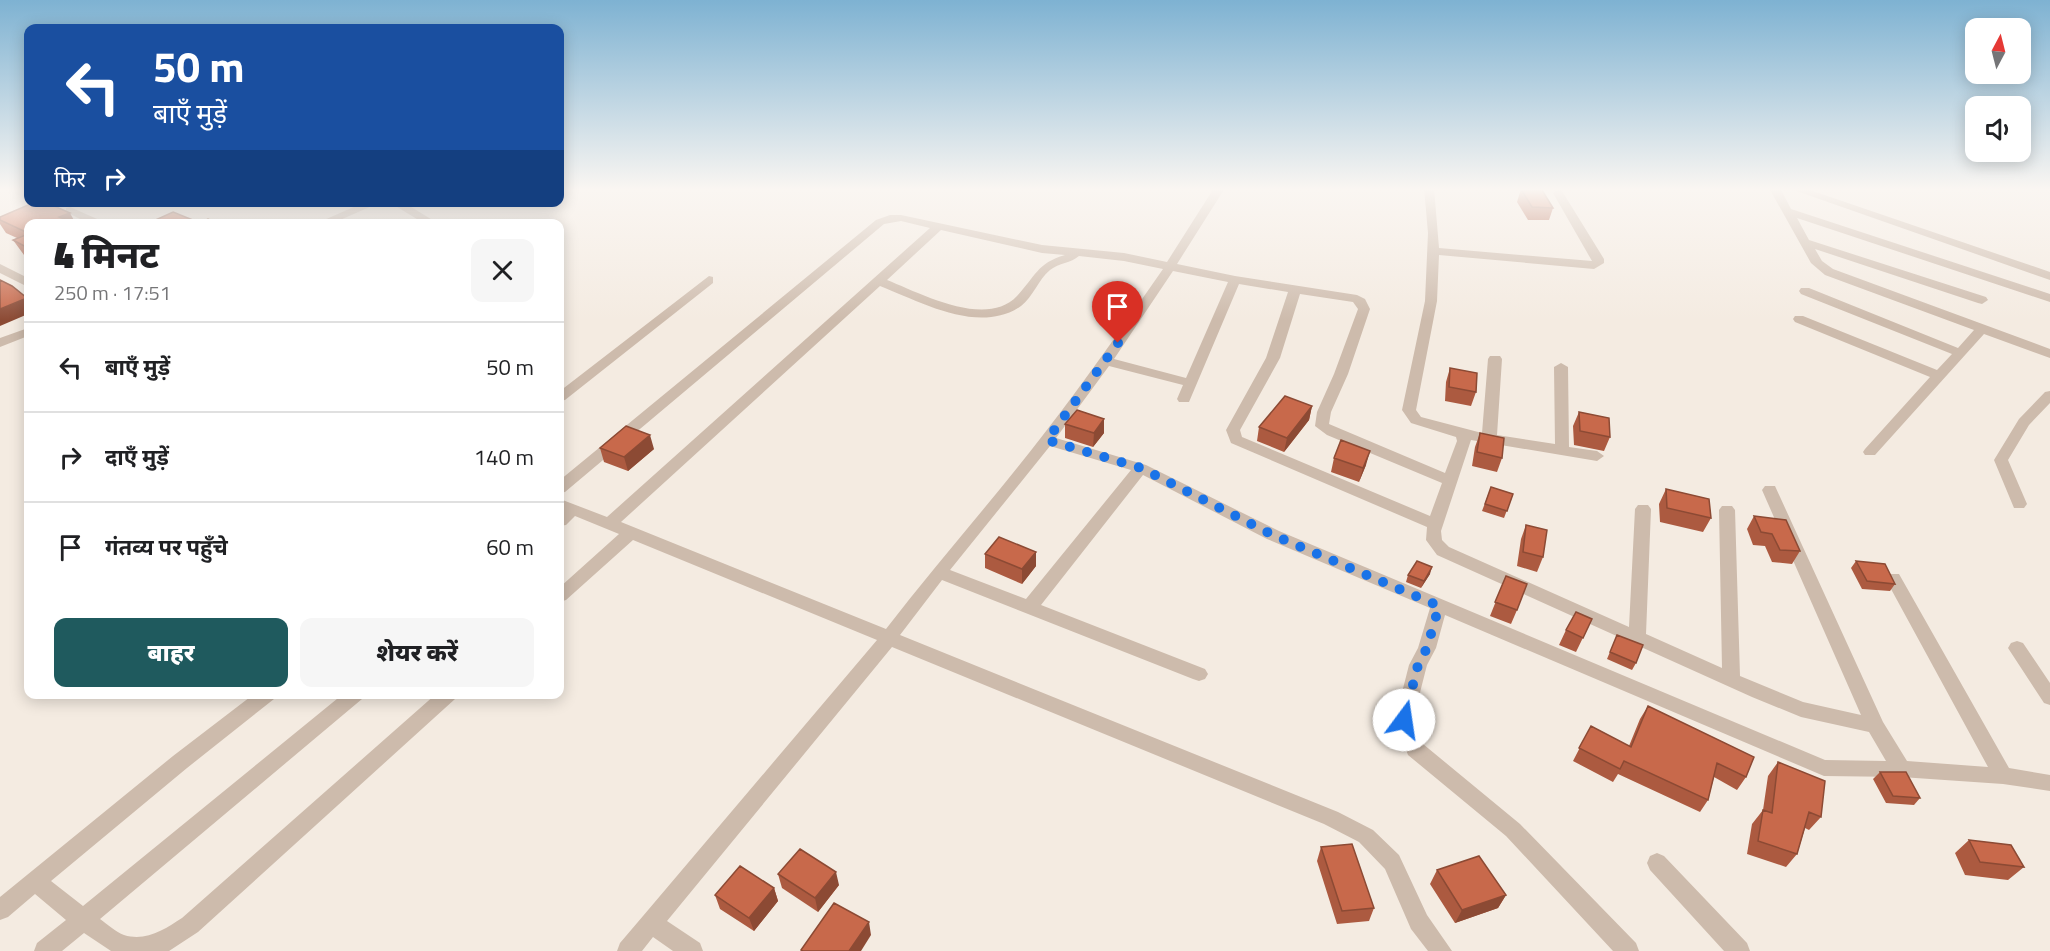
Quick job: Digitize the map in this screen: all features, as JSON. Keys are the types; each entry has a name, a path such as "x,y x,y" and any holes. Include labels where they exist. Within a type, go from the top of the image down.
{"street":[{"path":"564,485 868,232"},
{"path":"609,524 932,232"},
{"path":"971,232 1042,249 1124,258 1235,280 1357,299 1364,309 1341,374 1324,412 1322,426 1451,481"},
{"path":"628,951 888,639 939,572 1047,440 1106,361 1192,232"},
{"path":"1433,232 1434,250 1431,301 1409,410 1416,420 1462,434 1597,456"},
{"path":"1434,250 1594,265 1598,263 1598,259 1582,232"},
{"path":"1799,232 1817,263 1828,272 2050,354"},
{"path":"1851,232 2050,298"},
{"path":"1934,232 2050,276"},
{"path":"1805,242 1982,300"},
{"path":"879,281 958,310 983,315 1013,307 1048,267 1077,254"},
{"path":"0,268 24,281"},
{"path":"564,394 709,280"},
{"path":"1184,399 1235,280"},
{"path":"1295,290 1273,358 1233,430 1236,440 1435,524"},
{"path":"1805,291 1960,353"},
{"path":"1799,319 1939,376"},
{"path":"1870,452 1982,329"},
{"path":"0,343 24,334"},
{"path":"1489,439 1495,359"},
{"path":"1106,361 1191,383"},
{"path":"1562,368 1562,450"},
{"path":"2019,504 2001,460 2024,422 2050,395"},
{"path":"1462,434 1463,444 1435,524 1433,538 1443,551 1731,681 1801,709 1875,726"},
{"path":"1047,440 1141,468 1273,535 1824,768 1901,769 2003,776 2050,783"},
{"path":"1029,608 1141,468"},
{"path":"1770,490 1875,726 1901,769"},
{"path":"566,507 1331,818 1366,836 1392,862 1419,922 1441,951"},
{"path":"1637,638 1643,509"},
{"path":"1727,510 1731,681"},
{"path":"564,592 630,534"},
{"path":"939,572 1199,674"},
{"path":"1893,578 2003,776"},
{"path":"1439,606 1427,648 1418,665 1404,720 1415,748 1513,830 1628,951"},
{"path":"2017,648 2050,698"},
{"path":"0,910 262,699"},
{"path":"45,951 350,699"},
{"path":"35,881 82,920 121,945 142,947 163,943 190,925 443,699"},
{"path":"1657,863 1739,951"},
{"path":"651,923 692,951"}],"building":[{"path":"24,236 24,246 13,240"},
{"path":"0,280 24,296 24,299 0,309"},
{"path":"1450,368 1477,373 1476,392 1449,387"},
{"path":"1285,396 1312,406 1287,438 1259,427"},
{"path":"1077,410 1104,419 1094,433 1065,424"},
{"path":"1579,412 1609,418 1610,437 1580,431"},
{"path":"626,426 650,435 624,457 600,448"},
{"path":"1480,433 1504,438 1502,458 1477,452"},
{"path":"1341,440 1370,451 1363,468 1334,458"},
{"path":"1491,487 1513,494 1507,511 1485,504"},
{"path":"1666,489 1709,499 1711,518 1667,508"},
{"path":"1754,516 1786,520 1800,551 1780,550 1772,534 1761,532"},
{"path":"1526,525 1547,530 1543,557 1523,552"},
{"path":"999,537 1036,552 1022,569 985,554"},
{"path":"1417,561 1432,567 1424,581 1408,575"},
{"path":"1856,561 1885,564 1895,584 1867,581"},
{"path":"1506,576 1527,584 1517,610 1495,602"},
{"path":"1576,612 1592,619 1583,638 1566,630"},
{"path":"1617,635 1643,645 1636,663 1610,652"},
{"path":"1648,706 1754,757 1746,777 1717,763 1708,800 1624,761 1620,769 1579,748 1591,726 1631,747"},
{"path":"1778,762 1825,781 1821,817 1809,812 1797,854 1758,841 1763,810 1772,813"},
{"path":"1880,772 1906,772 1920,798 1893,796"},
{"path":"1969,840 2011,845 2024,867 1980,862"},
{"path":"1352,844 1374,908 1342,911 1321,847"},
{"path":"800,849 836,872 815,898 778,874"},
{"path":"1479,856 1506,895 1462,910 1437,870"},
{"path":"740,866 774,888 749,918 715,895"},
{"path":"834,903 869,922 849,951 801,950"}],"route":[{"path":"1118,343 1047,440 1141,468 1273,535 1439,606 1427,648 1418,665 1404,720"}]}
